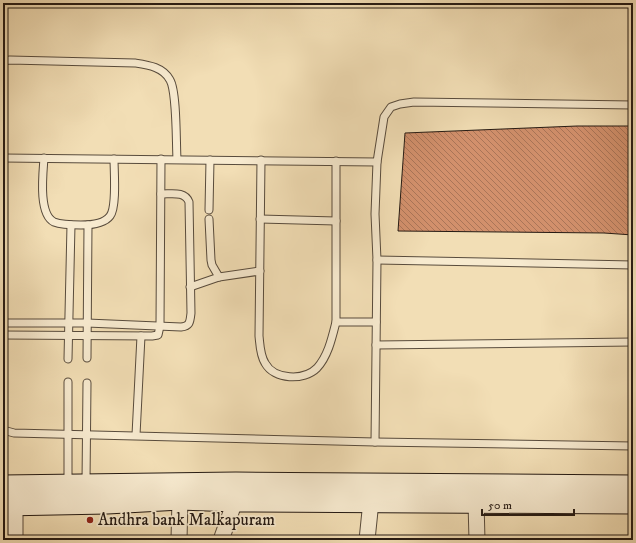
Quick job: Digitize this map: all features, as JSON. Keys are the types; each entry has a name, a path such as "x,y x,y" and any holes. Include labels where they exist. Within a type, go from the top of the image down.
{"main road":[{"path":"9,505 80,491 236,483 633,486"},
{"path":"3,486 180,499 235,501 633,503"}],"street":[{"path":"179,540 180,499"},
{"path":"221,540 235,501"},
{"path":"368,540 371,502"},
{"path":"476,502 477,540"},
{"path":"9,505 15,540"}],"lane":[{"path":"3,61 135,63 150,65 163,72 170,80 174,91 177,160"},
{"path":"375,442 375,214 377,162 384,116 391,107 414,102 633,105"},
{"path":"3,158 377,162"},
{"path":"44,158 43,205 48,216 54,222 71,225 88,225 103,221 110,216 114,208 114,159"},
{"path":"3,335 158,335 160,326 161,159"},
{"path":"209,210 210,160"},
{"path":"261,160 260,353 265,364 275,373 287,378 304,376 316,368 331,343 336,322 336,161"},
{"path":"3,322 87,323 181,328 186,326 190,322 191,313 189,202 184,195 161,194"},
{"path":"209,219 211,260 212,265 219,277"},
{"path":"260,219 336,221"},
{"path":"68,359 71,225"},
{"path":"87,358 88,225"},
{"path":"376,260 633,265"},
{"path":"190,287 219,277 260,271"},
{"path":"336,322 376,322"},
{"path":"136,435 141,336"},
{"path":"376,345 633,342"},
{"path":"68,382 68,433 80,491"},
{"path":"80,491 87,434 87,383"},
{"path":"3,430 14,433 68,433 375,442 633,446"}],"building":[{"path":"577,126 633,126 633,235 604,233 398,231 405,133"}],"place":[{"name":"Andhra bank Malkapuram","path":"90,520"}]}
